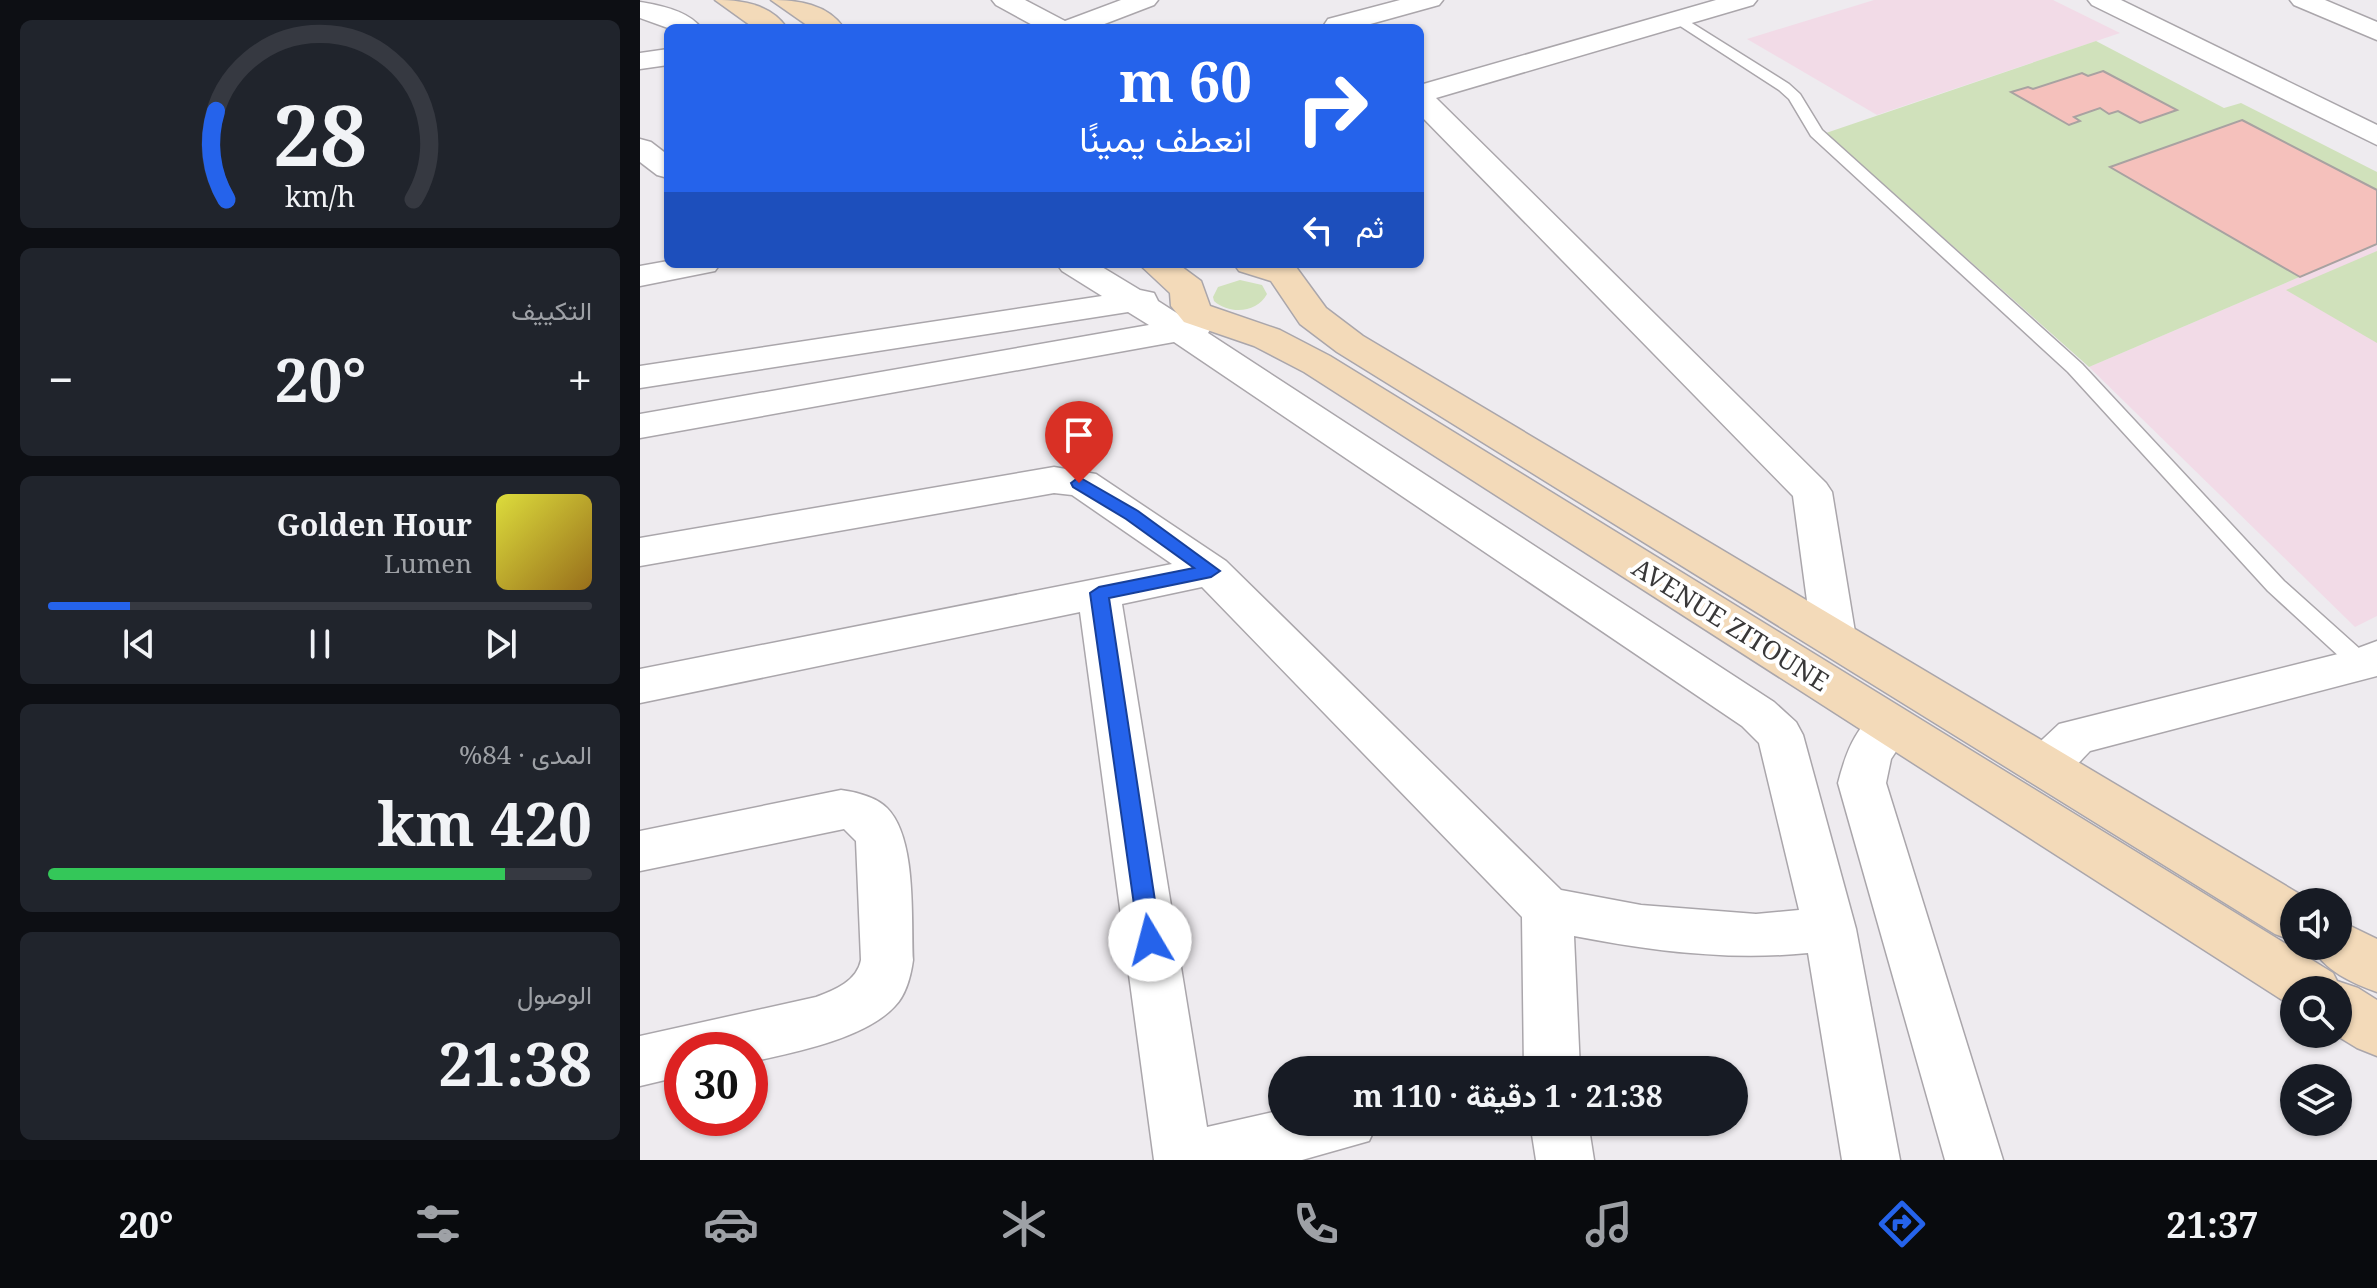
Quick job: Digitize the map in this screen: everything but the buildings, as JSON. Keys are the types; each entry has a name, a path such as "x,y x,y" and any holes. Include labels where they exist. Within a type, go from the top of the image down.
{"main road":[{"path":"729,0 767,24"},
{"path":"785,0 824,24"},
{"path":"1159,268 1185,305"},
{"path":"1185,305 1194,282 1215,270 1277,272 1291,302 1274,316 1248,324 1226,324"},
{"name":"AVENUE ZITOUNE","path":"1277,272 1313,316 1350,344 2280,910"},
{"name":"AVENUE ZITOUNE","path":"1226,324 1267,338 1317,364 2291,976"},
{"path":"2352,953 2377,968"},
{"path":"2352,1015 2377,1030"}],"street":[{"path":"1005,0 1050,24"},
{"path":"1322,0 1338,24"},
{"path":"1346,24 1430,0"},
{"path":"1424,96 1744,0"},
{"path":"2101,0 2377,136"},
{"path":"2303,0 2377,32"},
{"path":"1085,24 1147,7"},
{"path":"640,10 656,12 680,24"},
{"path":"640,61 664,58"},
{"path":"1424,101 1812,492 1834,638"},
{"path":"640,148 664,166"},
{"path":"640,276 682,268"},
{"path":"1080,268 1132,301"},
{"path":"640,377 1132,301 1185,305 1226,324"},
{"path":"640,426 1185,305 1758,714 1780,735 1830,929 1871,1160"},
{"path":"640,552 950,497 1065,481 1082,483 1211,571 1547,909 1641,927 1756,936 1830,929"},
{"path":"640,686 1211,571"},
{"path":"1099,593 1184,1160 1288,1136"},
{"path":"2044,767 2075,737 2372,665"},
{"path":"1891,724 1869,754 1862,783 1974,1160"},
{"path":"640,851 841,809 852,810 876,826 881,841 887,960 878,988 866,1000 843,1012 762,1032"},
{"path":"1547,909 1552,1056"},
{"path":"640,1061 664,1056"},
{"path":"1561,1136 1565,1160"}],"lane":[{"path":"1679,19 1795,97 1816,133 2075,368 2276,586 2372,665"}],"shaded area":[{"path":"1874,0 2053,0 2120,33 1877,115 1747,39"},
{"path":"2377,244 2377,616 2355,627 2089,367"}],"green space":[{"path":"2096,41 2224,108 2241,103 2377,172 2377,244 2089,367 1826,133"},
{"path":"2377,251 2377,343 2286,290"},
{"path":"1240,280 1262,285 1267,294 1263,300 1243,310 1228,308 1214,301 1218,287"}],"route":[{"path":"1079,483 1132,515 1211,571 1099,593 1150,940"}]}
